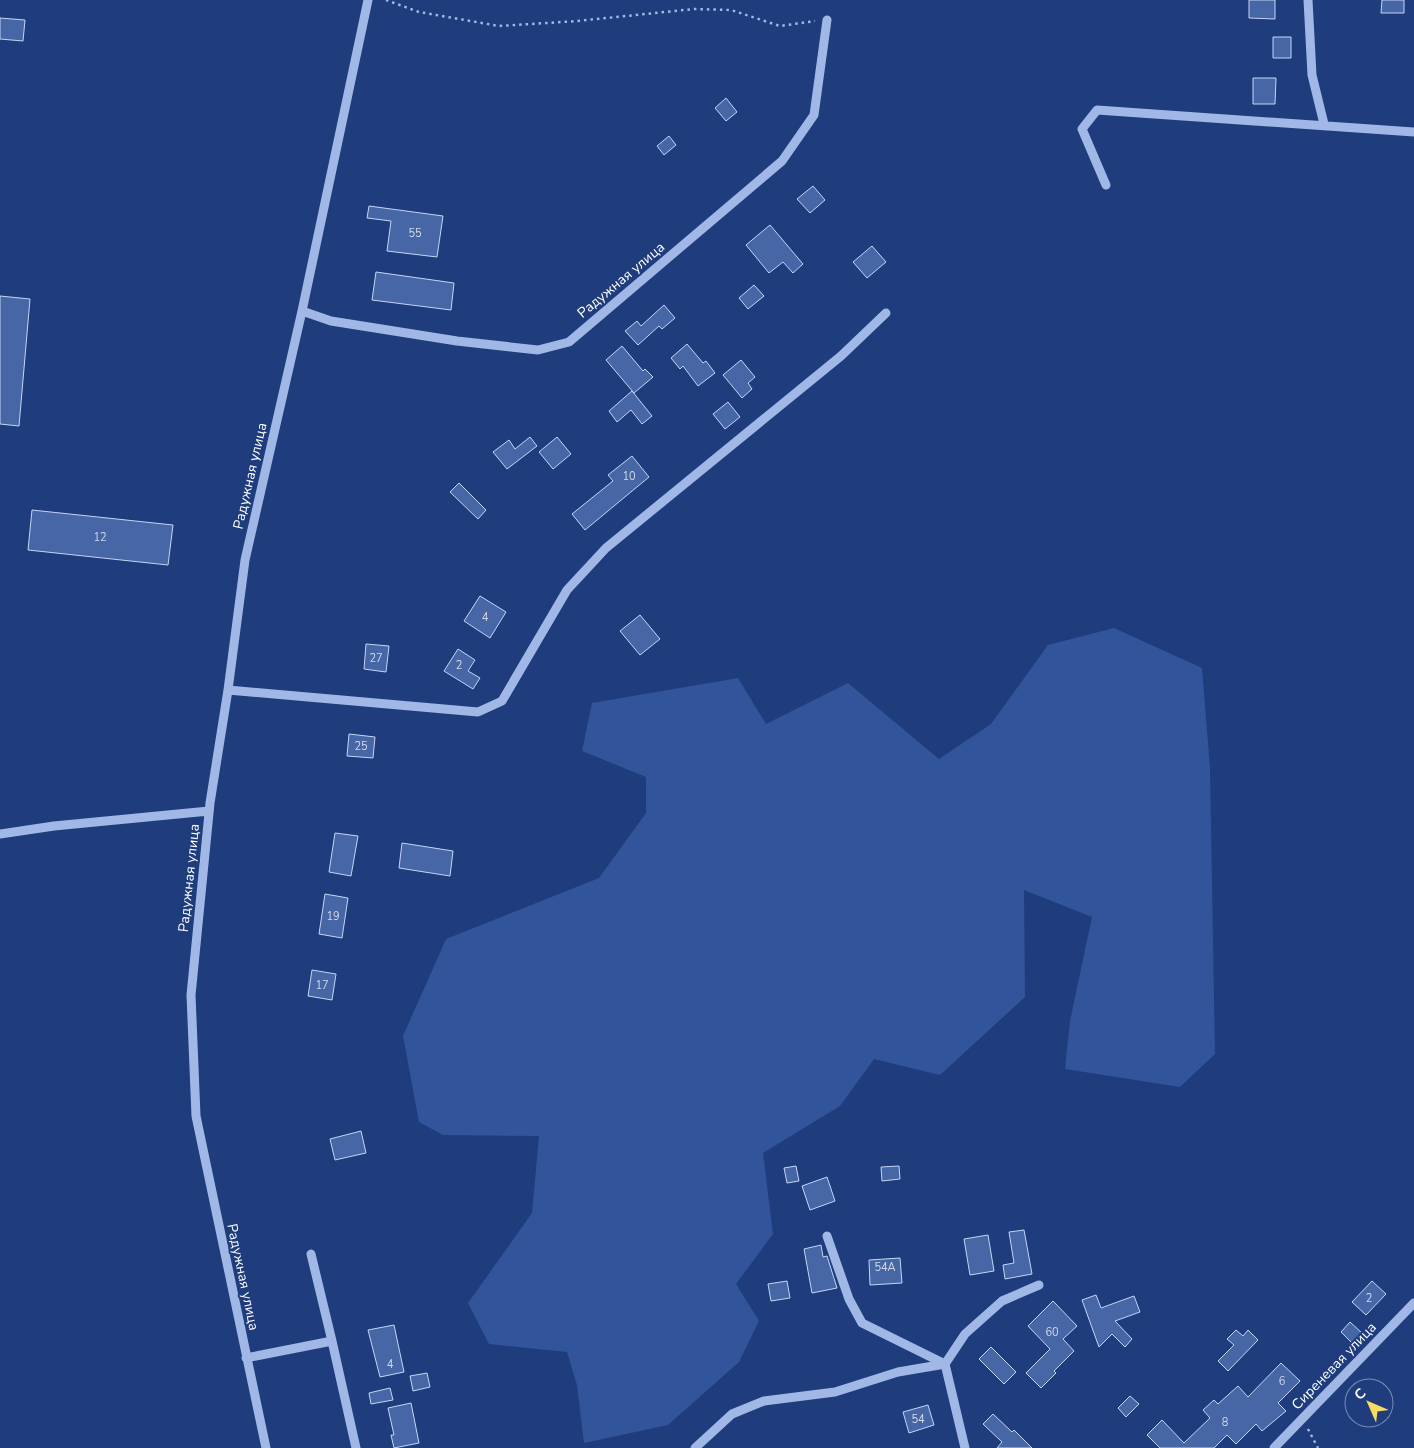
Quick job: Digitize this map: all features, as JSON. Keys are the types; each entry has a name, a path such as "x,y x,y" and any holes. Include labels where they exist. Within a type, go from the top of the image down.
{"street":[{"name":"Радужная улица","path":"266,1448 196,1116 191,996 209,811 228,690 245,560 302,312 368,0"},
{"path":"1308,0 1312,76 1324,124"},
{"name":"Радужная улица","path":"302,312 331,320 457,341 538,350 569,342 782,161 814,115 827,20"},
{"path":"1106,185 1082,129 1097,110 1324,124 1414,132"},
{"path":"228,690 478,712 502,700 567,590 606,548 841,356 886,313"},
{"path":"0,834 54,826 209,811"},
{"path":"826,1236 849,1299 862,1323 946,1364"},
{"path":"311,1254 356,1448"},
{"path":"964,1448 946,1364 965,1334 1002,1301 1039,1284"},
{"name":"Сиреневая улица","path":"1274,1448 1414,1304"},
{"path":"246,1358 332,1341"},
{"path":"695,1448 732,1414 764,1401 835,1392 898,1372 946,1364"}],"path":[{"path":"386,0 418,12 499,26 577,21 694,9 731,10 780,26 827,20"},
{"path":"1304,1417 1318,1448"}],"shaded area":[{"path":"1114,628 1202,668 1210,768 1215,1054 1180,1087 1065,1069 1070,1021 1092,917 1024,890 1025,997 940,1075 874,1059 840,1106 763,1153 773,1234 736,1284 759,1321 739,1362 668,1425 584,1443 577,1385 567,1352 489,1344 468,1303 532,1213 539,1136 443,1135 419,1122 403,1036 446,939 599,878 646,813 646,777 582,751 592,703 738,678 766,724 848,683 939,759 991,724 1048,645"}],"building":[{"path":"1249,0 1275,0 1275,19 1249,18"},
{"path":"1382,0 1404,0 1404,13 1381,13"},
{"path":"0,18 25,20 23,41 0,39"},
{"path":"1273,37 1291,37 1291,58 1273,58"},
{"path":"1253,78 1276,78 1275,104 1253,104"},
{"path":"726,98 737,112 726,121 715,108"},
{"path":"669,136 676,145 664,155 657,146"},
{"path":"813,186 825,200 810,213 797,199"},
{"path":"369,206 443,216 437,257 387,251 391,221 367,218"},
{"path":"770,225 803,264 793,273 783,262 769,273 746,245"},
{"path":"872,246 886,262 867,278 853,262"},
{"path":"376,272 454,283 451,310 372,300"},
{"path":"754,285 764,296 748,309 739,298"},
{"path":"0,296 30,299 19,426 0,424"},
{"path":"664,305 675,318 662,329 659,326 638,345 625,331 637,321 641,326"},
{"path":"687,344 703,363 706,361 715,373 698,386 683,366 680,369 671,358"},
{"path":"622,346 643,371 645,369 653,377 634,393 606,360"},
{"path":"741,360 755,377 748,383 752,389 742,398 723,375"},
{"path":"632,391 652,416 642,424 631,410 617,422 609,411"},
{"path":"728,402 740,417 725,429 713,414"},
{"path":"530,437 537,446 507,469 493,452 509,440 515,449"},
{"path":"557,437 571,454 553,469 539,452"},
{"path":"632,456 649,477 585,530 572,514 613,481 608,475"},
{"path":"459,483 486,510 478,519 450,492"},
{"path":"32,510 173,525 168,565 28,550"},
{"path":"480,596 506,612 490,638 464,621"},
{"path":"640,615 660,639 640,655 620,631"},
{"path":"366,644 389,646 386,672 364,669"},
{"path":"458,649 475,660 468,671 480,678 473,689 444,671"},
{"path":"349,734 375,737 373,758 347,756"},
{"path":"335,833 358,836 351,876 329,872"},
{"path":"402,843 453,851 450,876 399,868"},
{"path":"325,894 348,898 342,938 319,934"},
{"path":"312,970 336,974 332,1000 308,996"},
{"path":"361,1131 366,1153 335,1160 330,1139"},
{"path":"796,1166 799,1181 787,1183 784,1168"},
{"path":"899,1166 900,1179 882,1181 881,1167"},
{"path":"827,1177 835,1201 810,1210 802,1186"},
{"path":"1024,1230 1032,1274 1005,1279 1003,1265 1014,1263 1009,1232"},
{"path":"988,1235 994,1271 970,1275 964,1239"},
{"path":"821,1245 823,1257 827,1256 837,1288 812,1293 804,1249"},
{"path":"900,1258 902,1283 870,1285 869,1260"},
{"path":"787,1281 790,1298 771,1301 768,1284"},
{"path":"1372,1281 1386,1294 1366,1315 1352,1302"},
{"path":"1096,1295 1101,1308 1134,1296 1140,1312 1115,1321 1132,1339 1125,1347 1112,1334 1099,1347 1082,1300"},
{"path":"1053,1301 1077,1326 1063,1339 1074,1351 1054,1371 1056,1373 1041,1388 1026,1373 1050,1349 1028,1326"},
{"path":"1350,1322 1362,1333 1352,1343 1341,1332"},
{"path":"394,1325 404,1372 380,1377 368,1330"},
{"path":"1236,1330 1243,1336 1248,1330 1258,1340 1228,1371 1218,1361 1234,1345 1227,1339"},
{"path":"991,1347 1016,1372 1004,1384 979,1359"},
{"path":"1281,1363 1300,1381 1278,1403 1286,1411 1262,1431 1256,1424 1236,1444 1227,1435 1214,1448 1160,1448 1147,1435 1162,1420 1184,1443 1210,1418 1203,1410 1214,1400 1218,1404 1238,1386 1248,1397"},
{"path":"427,1373 430,1387 413,1391 410,1376"},
{"path":"390,1388 393,1400 371,1404 369,1393"},
{"path":"1130,1396 1139,1404 1126,1417 1118,1408"},
{"path":"411,1403 419,1443 394,1448 391,1435 394,1435 388,1408"},
{"path":"928,1405 934,1425 909,1433 903,1412"},
{"path":"993,1414 1012,1432 1014,1430 1032,1448 997,1448 1002,1442 983,1424"}]}
